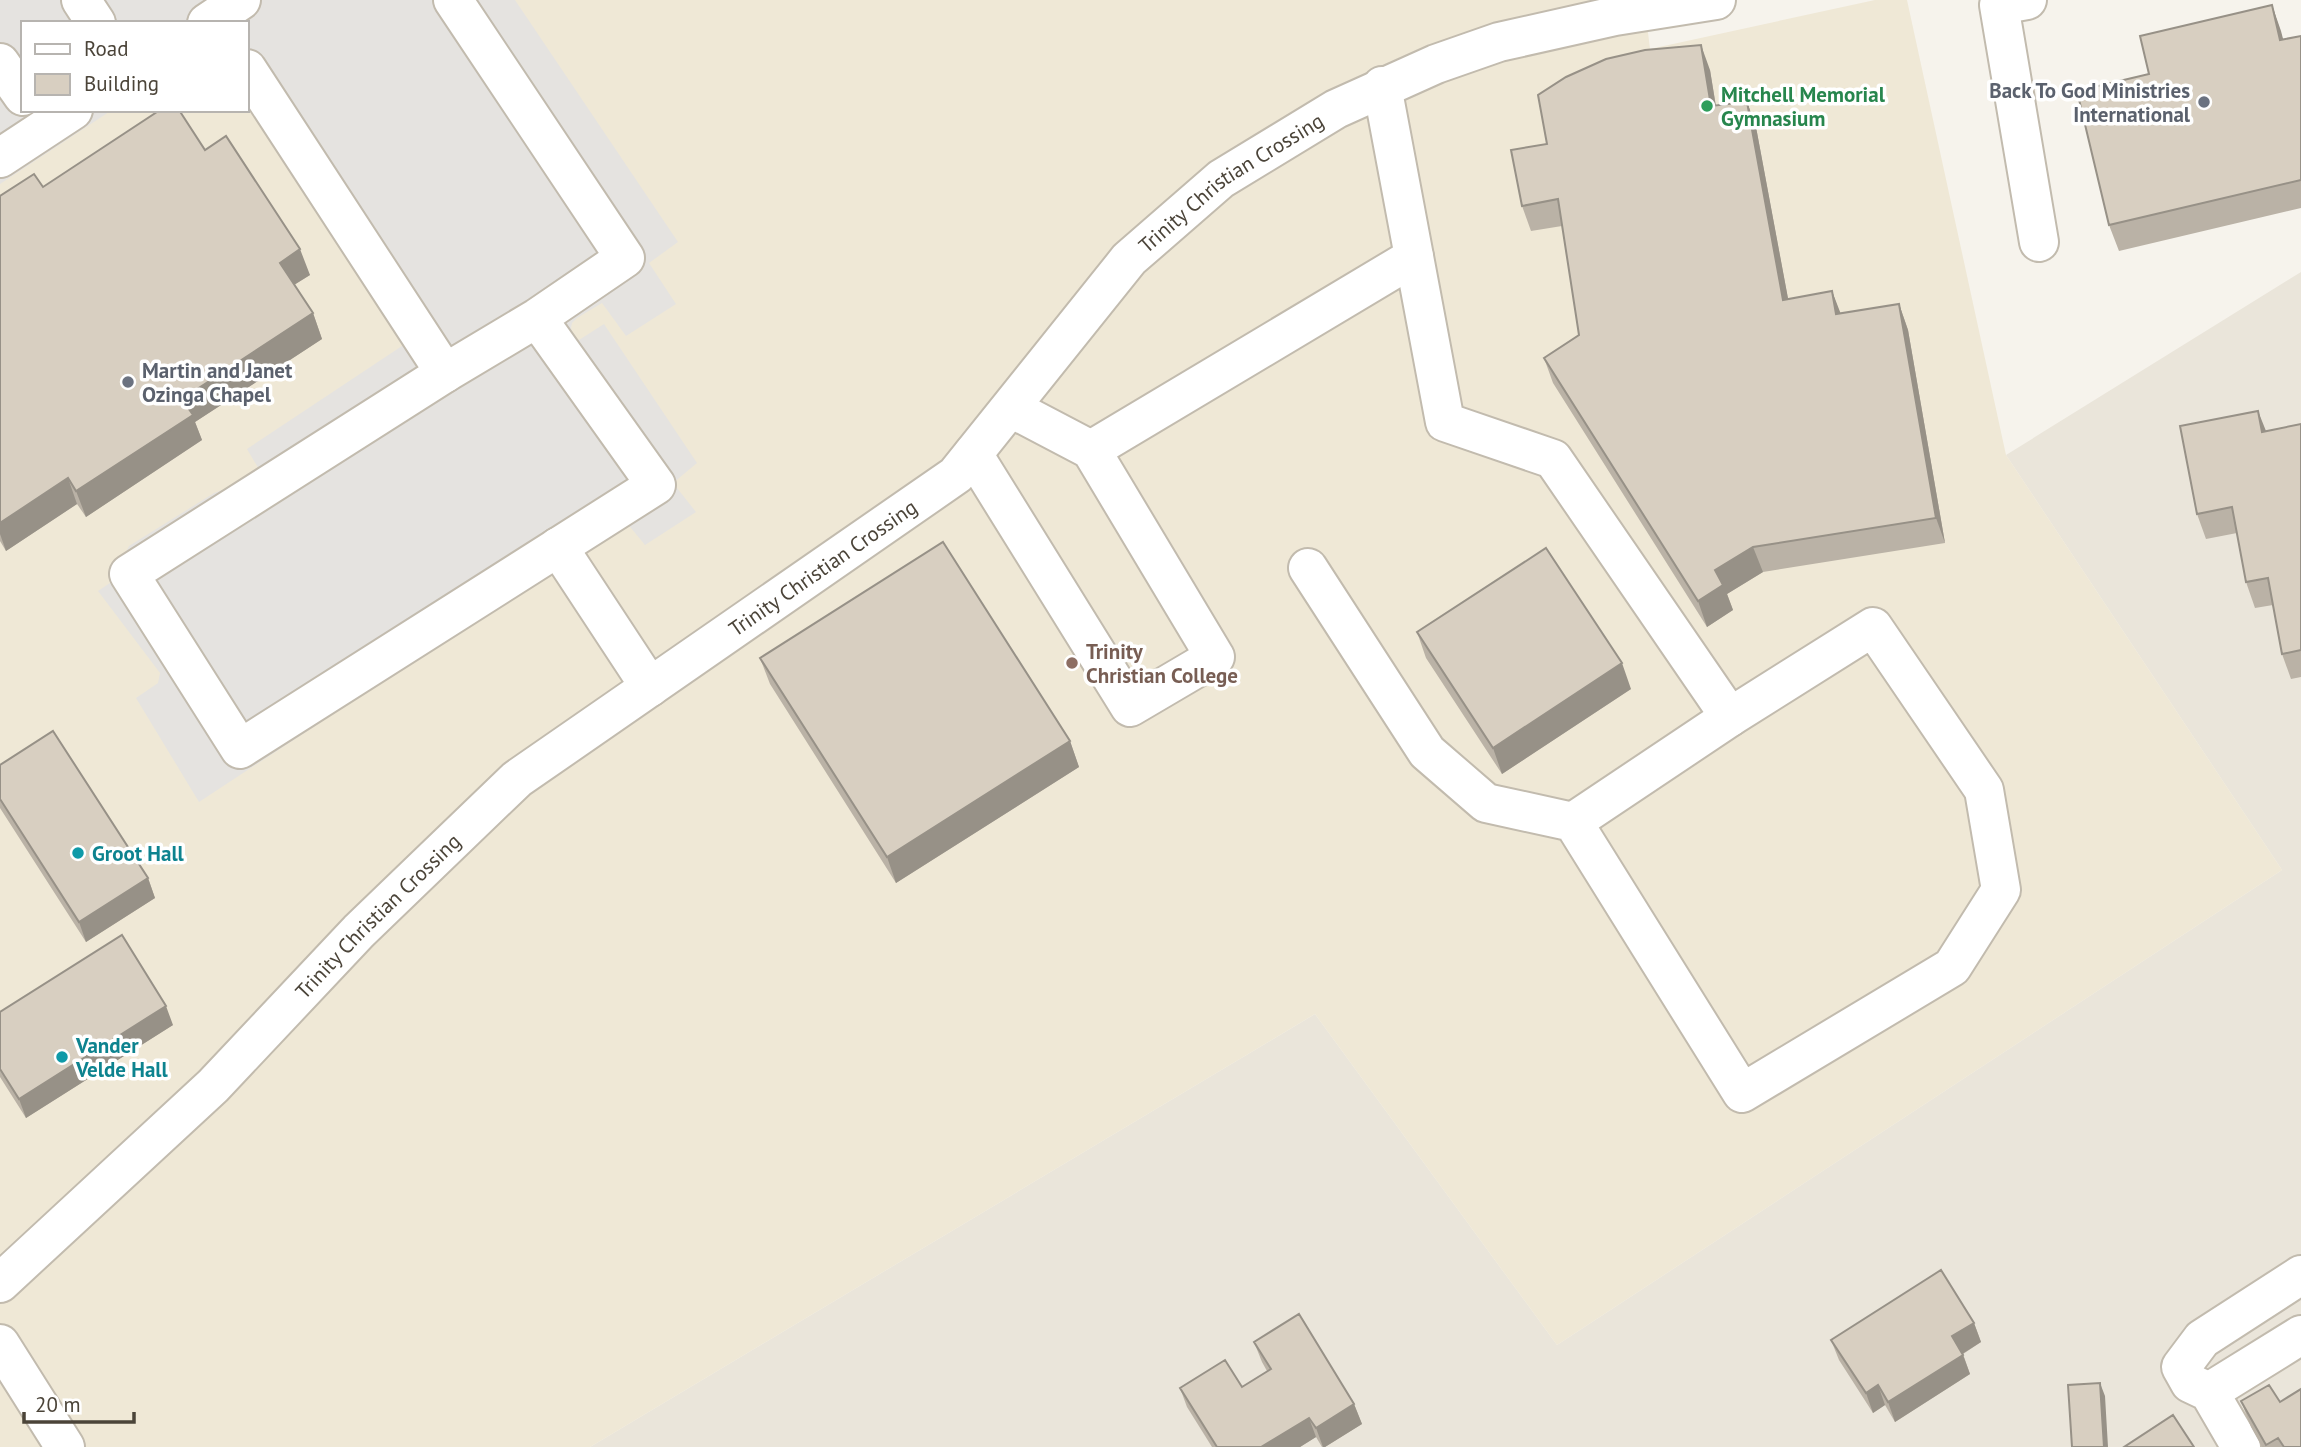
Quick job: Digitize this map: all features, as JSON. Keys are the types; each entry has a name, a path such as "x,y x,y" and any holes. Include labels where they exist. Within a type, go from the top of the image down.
{"street":[{"path":"81,0 95,21"},
{"path":"453,0 625,258 537,318 445,373 129,574 240,749 656,485 537,318"},
{"name":"Trinity Christian Crossing","path":"0,1283 213,1086 359,932 517,779 956,475 1129,258 1221,179 1336,109 1436,64 1499,42 1615,16 1716,0"},
{"path":"2027,0 1999,5 2039,242"},
{"path":"0,63 21,93"},
{"path":"248,71 445,373"},
{"path":"1382,86 1445,422 1553,459 1730,717"},
{"path":"0,158 50,116"},
{"path":"1091,450 1414,257"},
{"path":"973,454 1130,708 1215,657 1091,450 1011,408"},
{"path":"558,547 650,687"},
{"path":"1308,568 1427,752 1486,803 1573,822 1742,1093 1952,967 2001,890 1984,790 1873,627 1730,717 1573,822"},
{"path":"2241,1447 2209,1392 2190,1383 2181,1367 2202,1339 2301,1275"},
{"path":"2209,1392 2301,1335"},
{"path":"4,1358 65,1447"}],"shaded area":[{"name":"Trinity Christian College","path":"0,0 1644,0 1650,49 1875,0 1907,0 2006,455 2282,870 1557,1345 1315,1014 590,1447 0,1447"},
{"path":"0,0 515,0 678,242 649,263 676,304 626,336 602,303 577,318 571,328 573,337 579,340 604,324 697,463 673,483 696,512 645,545 626,522 199,802 136,698 158,683 160,673 98,591 110,583 129,546 214,493 263,476 247,449 405,344 248,106 248,21 21,21 21,112 109,112 0,184"},
{"path":"2301,272 2301,1447 590,1447 1315,1014 1557,1345 2282,870 2006,455"}],"building":[{"path":"2272,5 2280,40 2301,36 2301,180 2109,225 2077,91 2149,74 2140,36"},
{"path":"1701,45 1711,106 1747,102 1783,300 1832,291 1836,314 1899,304 1936,518 1753,547 1715,570 1723,585 1698,601 1544,358 1579,335 1558,199 1522,206 1511,150 1547,144 1538,95 1566,77 1606,59 1645,50"},
{"name":"Martin and Janet Ozinga Chapel","path":"157,112 180,112 205,150 226,136 300,249 280,263 313,313 182,399 193,415 76,491 68,478 0,523 0,196 34,174 43,187"},
{"path":"2258,411 2262,432 2301,424 2301,650 2282,654 2268,578 2246,582 2232,507 2197,514 2180,426"},
{"path":"943,542 1070,741 887,857 760,658"},
{"path":"1546,548 1622,663 1493,748 1417,632"},
{"name":"Groot Hall","path":"53,731 148,878 79,922 0,799 0,765"},
{"name":"Vander Velde Hall","path":"122,935 166,1006 19,1099 0,1069 0,1012"},
{"path":"1941,1270 1974,1323 1952,1336 1963,1355 1888,1402 1878,1385 1866,1393 1831,1340"},
{"path":"1299,1314 1354,1404 1316,1428 1309,1418 1261,1447 1217,1447 1180,1388 1225,1360 1242,1387 1271,1369 1254,1342"},
{"path":"2100,1383 2104,1447 2072,1447 2068,1385"},
{"path":"2269,1385 2280,1402 2301,1389 2301,1447 2284,1447 2278,1438 2266,1445 2241,1401"},
{"path":"2173,1415 2194,1447 2124,1447"}],"place":[{"name":"Back To God Ministries International","path":"2204,102"},
{"name":"Mitchell Memorial Gymnasium","path":"1707,106"},
{"name":"Martin and Janet Ozinga Chapel","path":"128,382"},
{"name":"Trinity Christian College","path":"1072,663"},
{"name":"Groot Hall","path":"78,853"},
{"name":"Vander Velde Hall","path":"62,1057"}]}
